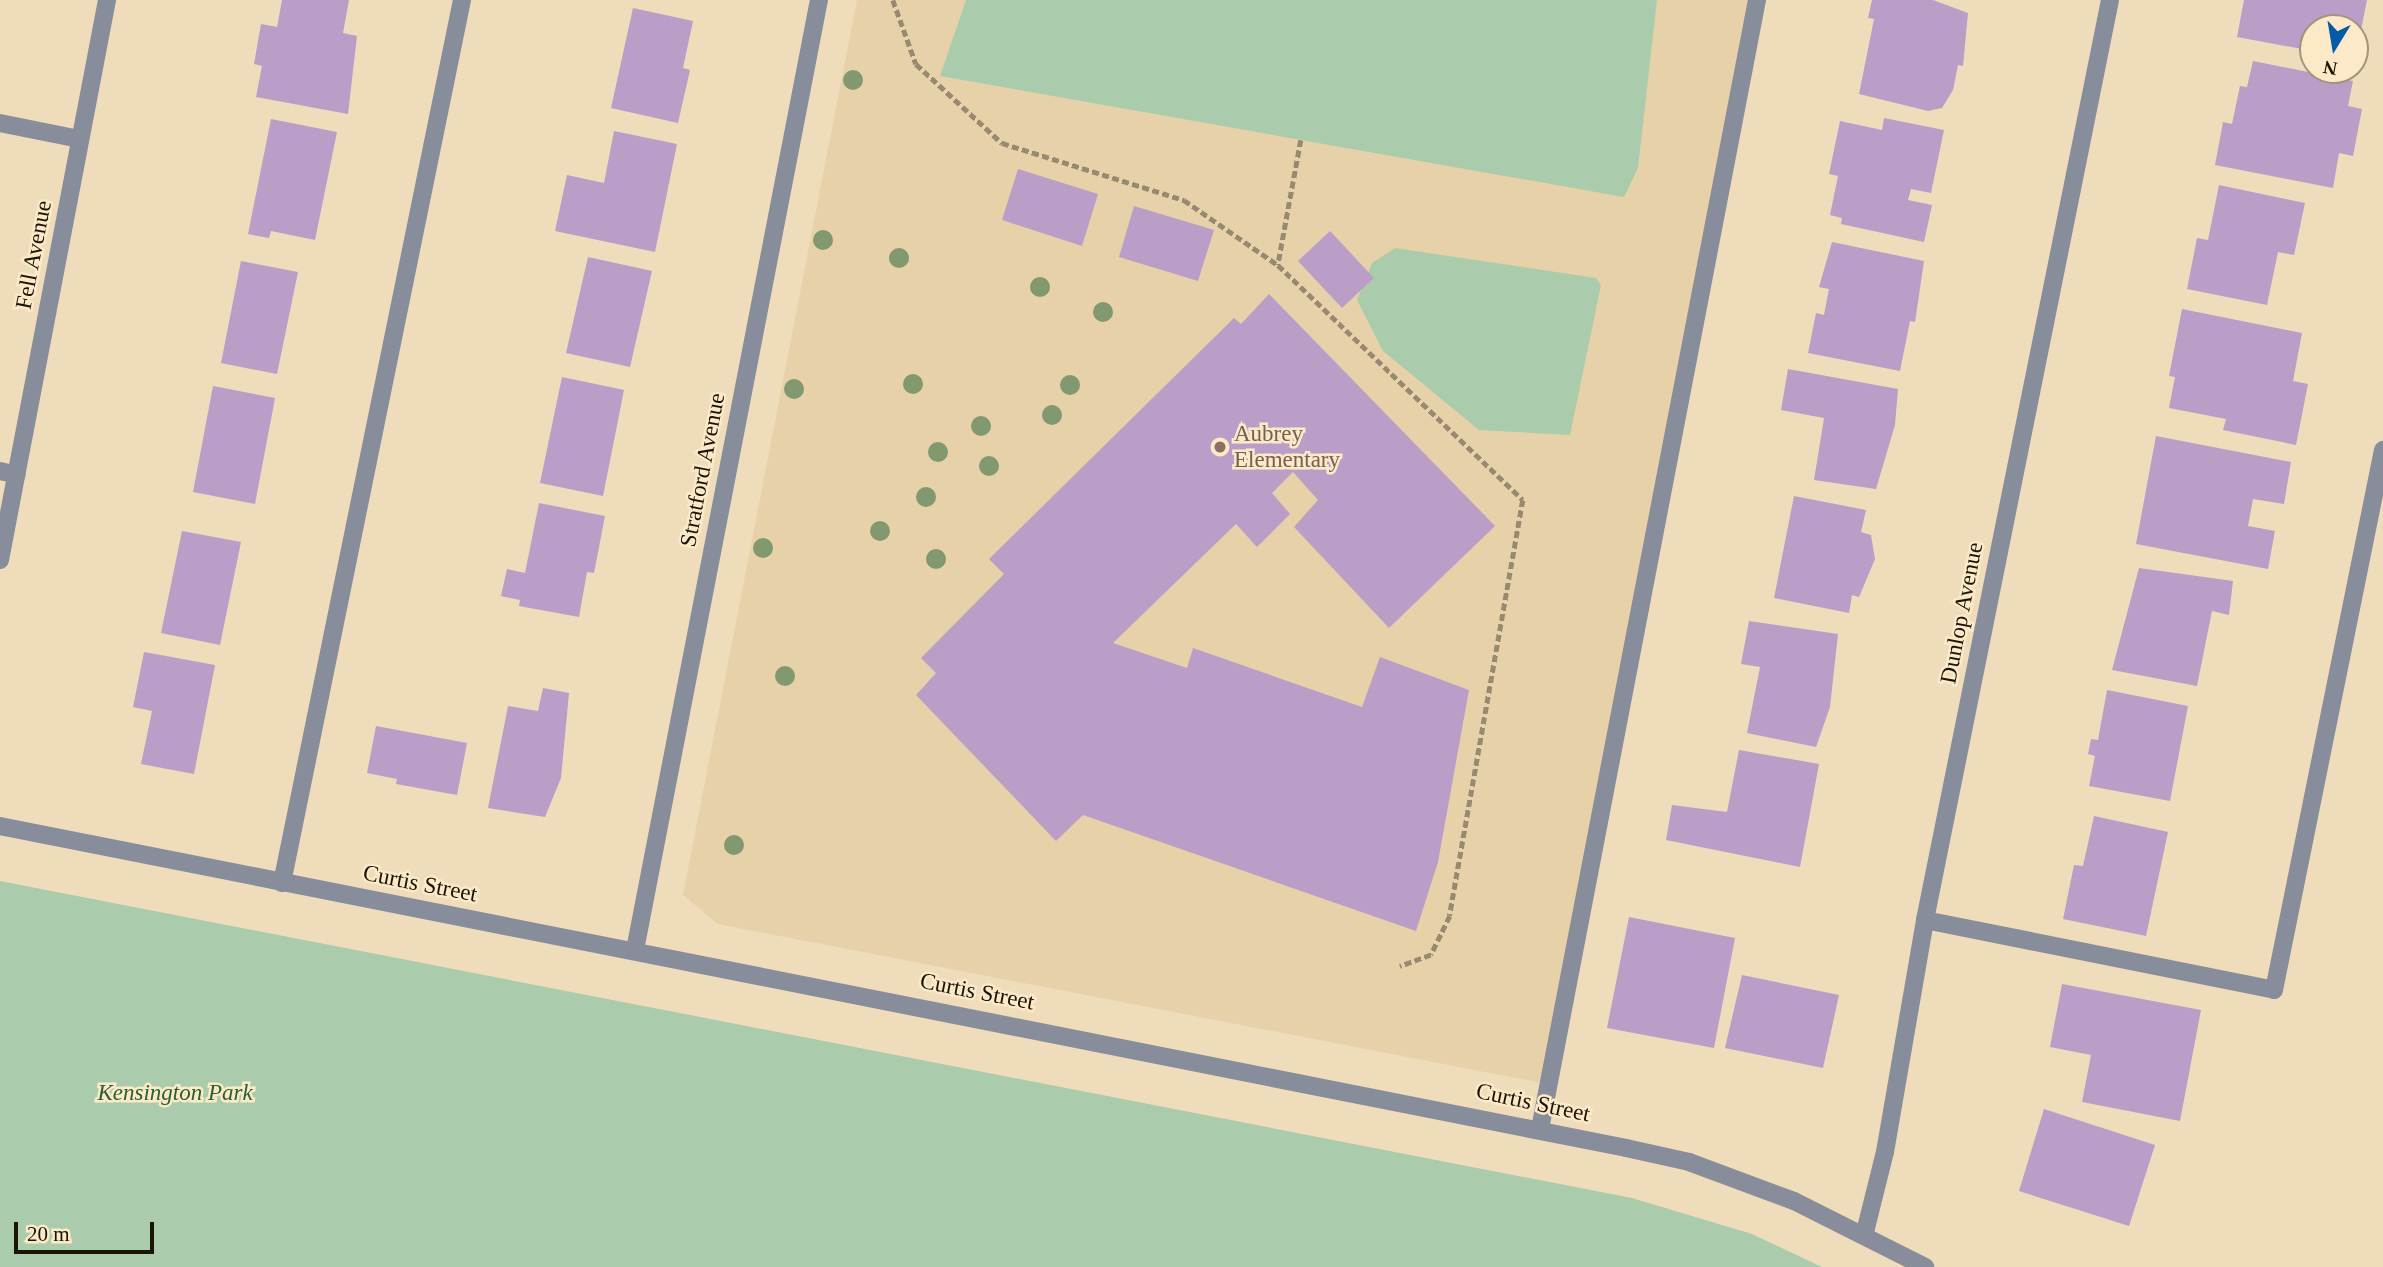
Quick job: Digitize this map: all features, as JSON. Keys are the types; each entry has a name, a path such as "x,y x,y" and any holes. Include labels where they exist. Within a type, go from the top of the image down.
{"street":[{"name":"Fell Avenue","path":"0,560 9,473 107,0"},
{"path":"282,883 462,0"},
{"name":"Stratford Avenue","path":"635,950 819,0"},
{"path":"1540,1129 1757,0"},
{"name":"Dunlop Avenue","path":"1864,1236 1885,1152 1925,920 2110,0"},
{"path":"0,123 79,139"},
{"path":"1925,920 2274,990 2383,450"},
{"name":"Curtis Street","path":"0,826 1540,1129 1689,1162 1794,1201 1926,1267"}],"path":[{"path":"893,0 916,64 1002,143 1184,200 1278,265 1523,500 1450,916 1431,956 1400,966"},
{"path":"1278,265 1301,140"}],"shaded area":[{"name":"Aubrey Elementary","path":"857,0 1757,0 1547,1084 718,924 683,895"}],"green space":[{"path":"966,0 1657,0 1638,168 1624,197 940,76"},
{"path":"1395,248 1596,278 1601,285 1570,435 1479,430 1383,351 1357,300 1372,263"},
{"name":"Kensington Park","path":"0,881 1632,1198 1752,1234 1822,1267 0,1267"}],"building":[{"path":"282,0 349,0 343,33 357,36 348,114 256,97 262,66 254,64 261,24 277,27"},
{"path":"1872,0 1933,0 1968,13 1963,66 1958,65 1953,90 1942,108 1928,111 1859,94 1874,19 1868,18"},
{"path":"2244,0 2367,0 2364,14 2299,14 2299,48 2237,37"},
{"path":"633,8 693,21 683,68 690,70 678,123 611,108"},
{"path":"2253,61 2299,70 2299,84 2352,84 2348,106 2362,109 2353,156 2339,153 2333,188 2215,165 2223,122 2232,124 2240,86 2247,87"},
{"path":"1884,118 1944,130 1931,193 1911,189 1908,200 1932,205 1924,242 1841,224 1842,218 1830,215 1838,176 1829,174 1840,121 1882,130"},
{"path":"271,119 337,132 315,240 271,231 269,238 248,234"},
{"path":"614,131 677,144 655,252 555,231 567,175 604,183"},
{"path":"1018,169 1098,194 1082,246 1002,220"},
{"path":"2219,185 2305,203 2294,255 2278,252 2267,305 2187,289 2197,238 2208,240"},
{"path":"1134,206 1214,230 1198,281 1119,257"},
{"path":"1330,231 1374,278 1342,308 1298,261"},
{"path":"1832,242 1924,261 1915,322 1910,321 1900,371 1808,353 1816,313 1824,315 1829,289 1819,287"},
{"path":"588,257 652,271 630,367 566,353"},
{"path":"241,261 298,272 277,374 221,363"},
{"path":"1269,294 1495,526 1389,628 1294,527 1318,500 1293,472 1272,493 1290,514 1257,547 1236,524 1113,643 1187,668 1193,648 1362,707 1380,657 1469,690 1438,862 1416,931 1083,815 1056,841 916,695 936,673 921,658 1004,574 989,559 1234,318 1241,324"},
{"path":"2182,309 2302,333 2293,381 2308,384 2296,445 2223,430 2226,419 2169,408 2175,377 2169,376"},
{"path":"1788,369 1898,389 1895,425 1876,489 1814,480 1824,418 1781,410"},
{"path":"562,377 624,390 603,496 540,483"},
{"path":"213,386 275,398 255,504 193,492"},
{"path":"2156,436 2291,462 2284,504 2253,499 2248,526 2275,531 2268,569 2136,544"},
{"path":"1794,496 1866,510 1861,532 1871,535 1875,559 1859,597 1852,595 1849,613 1774,598"},
{"path":"539,503 605,516 594,573 587,572 579,617 519,606 520,600 501,596 507,569 525,573"},
{"path":"182,531 241,542 220,645 161,633"},
{"path":"2139,568 2233,581 2229,615 2212,611 2197,686 2112,670"},
{"path":"1749,621 1838,634 1830,707 1816,747 1747,733 1760,667 1741,664"},
{"path":"144,652 215,665 194,774 141,764 152,711 133,707"},
{"path":"543,688 569,693 561,778 545,817 488,808 508,706 538,711"},
{"path":"2107,690 2188,706 2170,801 2089,786 2095,756 2088,754 2091,739 2098,740"},
{"path":"376,726 467,743 457,795 396,784 397,779 367,773"},
{"path":"1739,750 1819,764 1800,867 1666,840 1672,805 1727,812"},
{"path":"2094,816 2168,832 2146,936 2063,919 2074,865 2083,866"},
{"path":"1629,917 1735,938 1714,1048 1607,1028"},
{"path":"1742,975 1839,995 1823,1068 1725,1048"},
{"path":"2062,984 2201,1010 2180,1121 2082,1102 2091,1055 2050,1047"},
{"path":"2044,1109 2155,1145 2129,1226 2019,1191"}],"place":[{"name":"Aubrey Elementary","path":"1220,447"}]}
